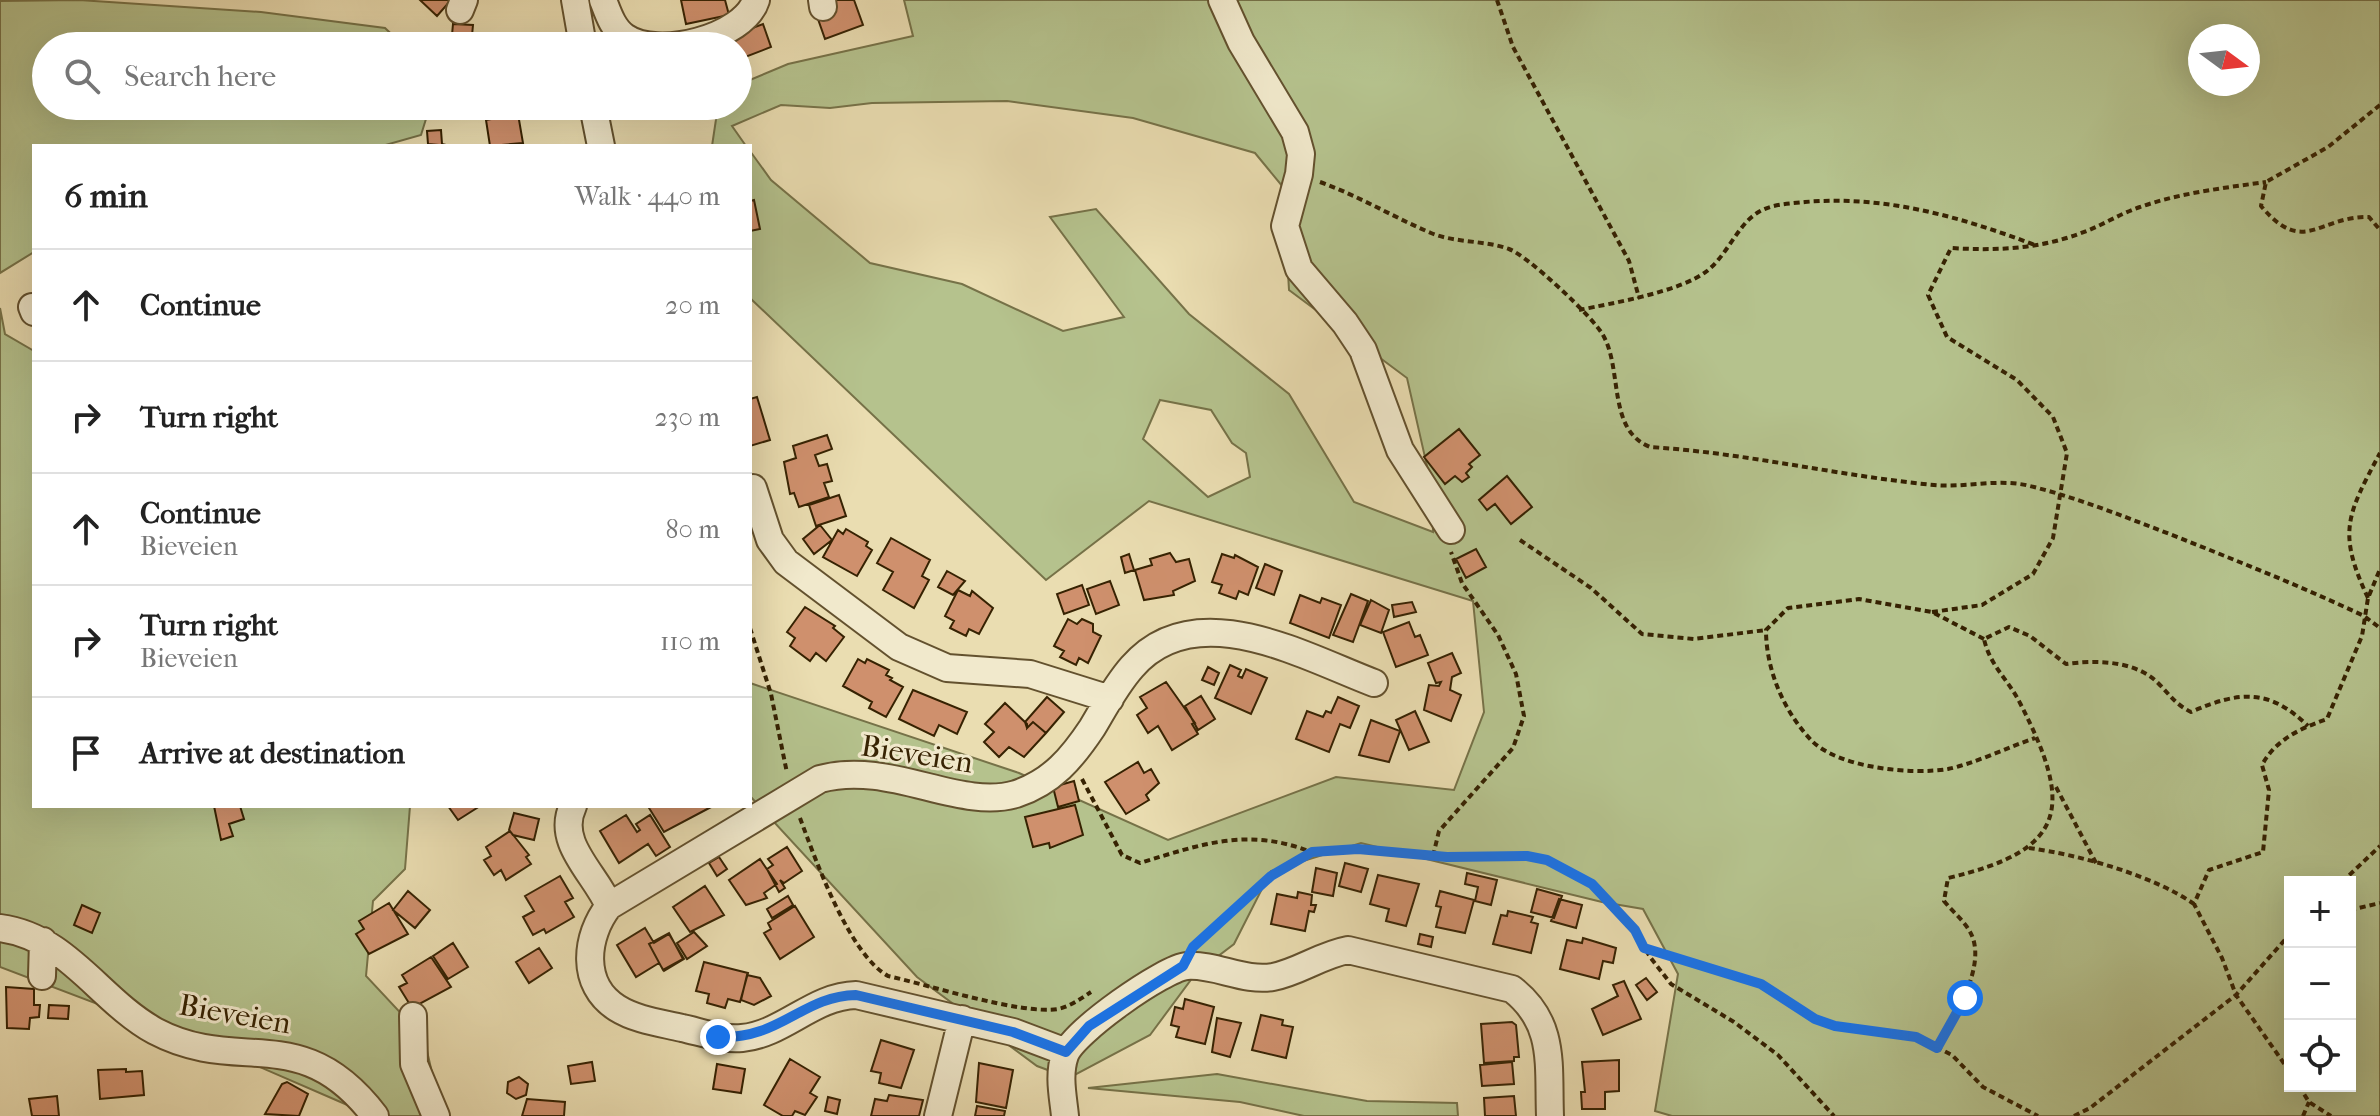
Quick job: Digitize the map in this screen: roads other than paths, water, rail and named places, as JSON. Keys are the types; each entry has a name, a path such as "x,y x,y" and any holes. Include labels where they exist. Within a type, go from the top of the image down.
{"street":[{"path":"575,0 581,32"},
{"path":"603,0 611,22 620,32"},
{"path":"723,32 745,20 756,0"},
{"path":"1222,0 1249,55 1295,132 1301,154 1299,174 1285,226 1299,269 1345,323 1363,350 1400,450 1451,530"},
{"path":"596,120 601,144"},
{"path":"753,488 770,540 786,562 899,647 947,668 1030,674 1110,699"},
{"name":"Bieveien","path":"609,906 820,779 847,772 873,774 983,797 1011,795 1050,778 1072,759 1132,666 1152,649 1176,637 1217,632 1257,638 1374,683"},
{"path":"572,808 568,818 570,839 609,906 593,932 589,954 592,976 616,1007 635,1016 718,1037 742,1038 764,1033 829,999 856,995 1013,1032 1066,1052"},
{"name":"Bieveien","path":"0,928 43,941 69,958 116,1003 154,1030 198,1046 295,1057 314,1063 349,1086 375,1116"},
{"path":"42,976 43,941"},
{"path":"1065,1116 1061,1070 1066,1052 1089,1026 1183,966 1208,966 1249,976 1272,977 1326,954 1348,950 1512,989 1530,1003 1542,1022 1547,1045 1550,1116"},
{"path":"413,1016 414,1064 436,1116"},
{"path":"938,1116 962,1019"}]}
